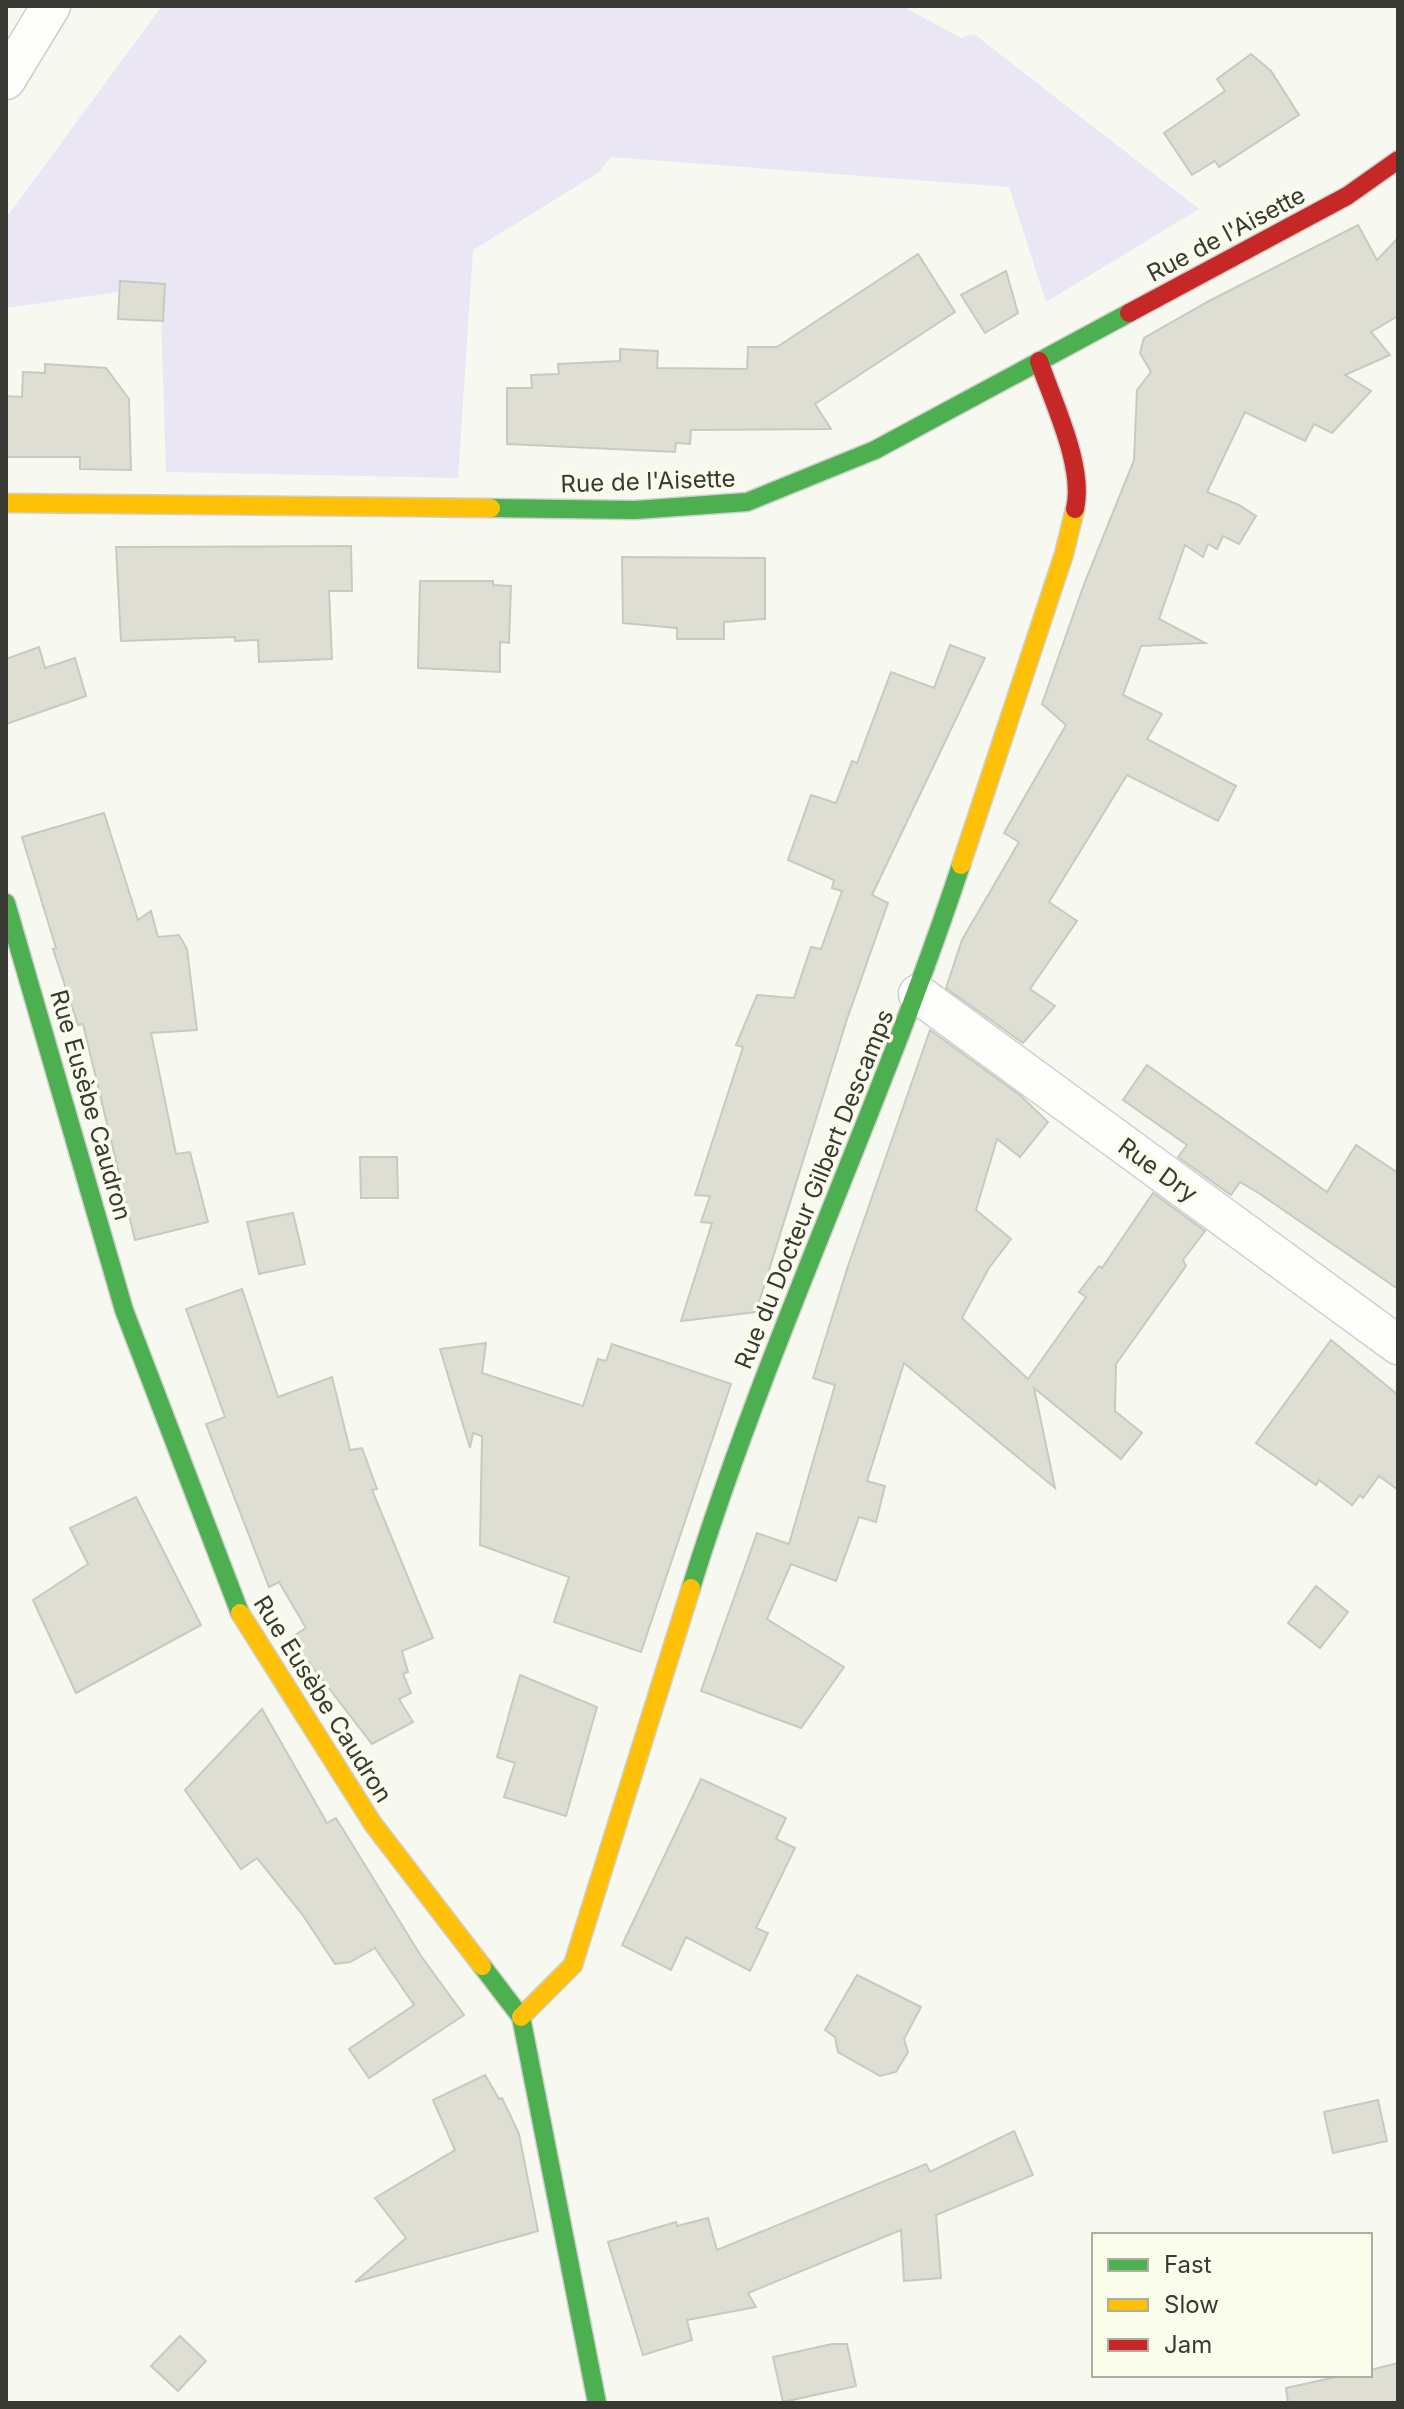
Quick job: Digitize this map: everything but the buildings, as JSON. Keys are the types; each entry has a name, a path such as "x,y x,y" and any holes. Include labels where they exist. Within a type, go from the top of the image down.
{"street":[{"path":"6,80 51,6"},
{"name":"Rue de l'Aisette","path":"6,503 635,510 715,507 776,493 861,456 1039,361 1347,196 1398,160"},
{"name":"Rue du Docteur Gilbert Descamps","path":"521,2017 573,1965 727,1471 918,994 1064,554 1079,492 1066,438 1039,361"},
{"name":"Rue Eusèbe Caudron","path":"6,903 124,1310 236,1607 373,1824 521,2017 597,2403"},
{"name":"Rue Dry","path":"918,994 1398,1345"}],"shaded area":[{"path":"162,6 902,6 961,38 974,34 1199,209 1046,302 1009,187 611,157 598,173 473,250 458,478 166,472 160,286 6,308 6,218"}],"traffic: fast":[{"path":"491,508 635,510 747,502 875,450 1129,313"},
{"path":"691,1588 754,1406 895,1047 961,865"},
{"path":"6,903 124,1310 240,1613"},
{"path":"482,1966 521,2017 597,2403"}],"traffic: slow":[{"path":"6,503 491,508"},
{"path":"961,865 1064,554 1075,509"},
{"path":"521,2017 573,1965 691,1588"},
{"path":"240,1613 373,1824 482,1966"}],"traffic: jam":[{"path":"1129,313 1347,196 1398,160"},
{"path":"1039,361 1072,455 1076,474 1075,509"}]}
